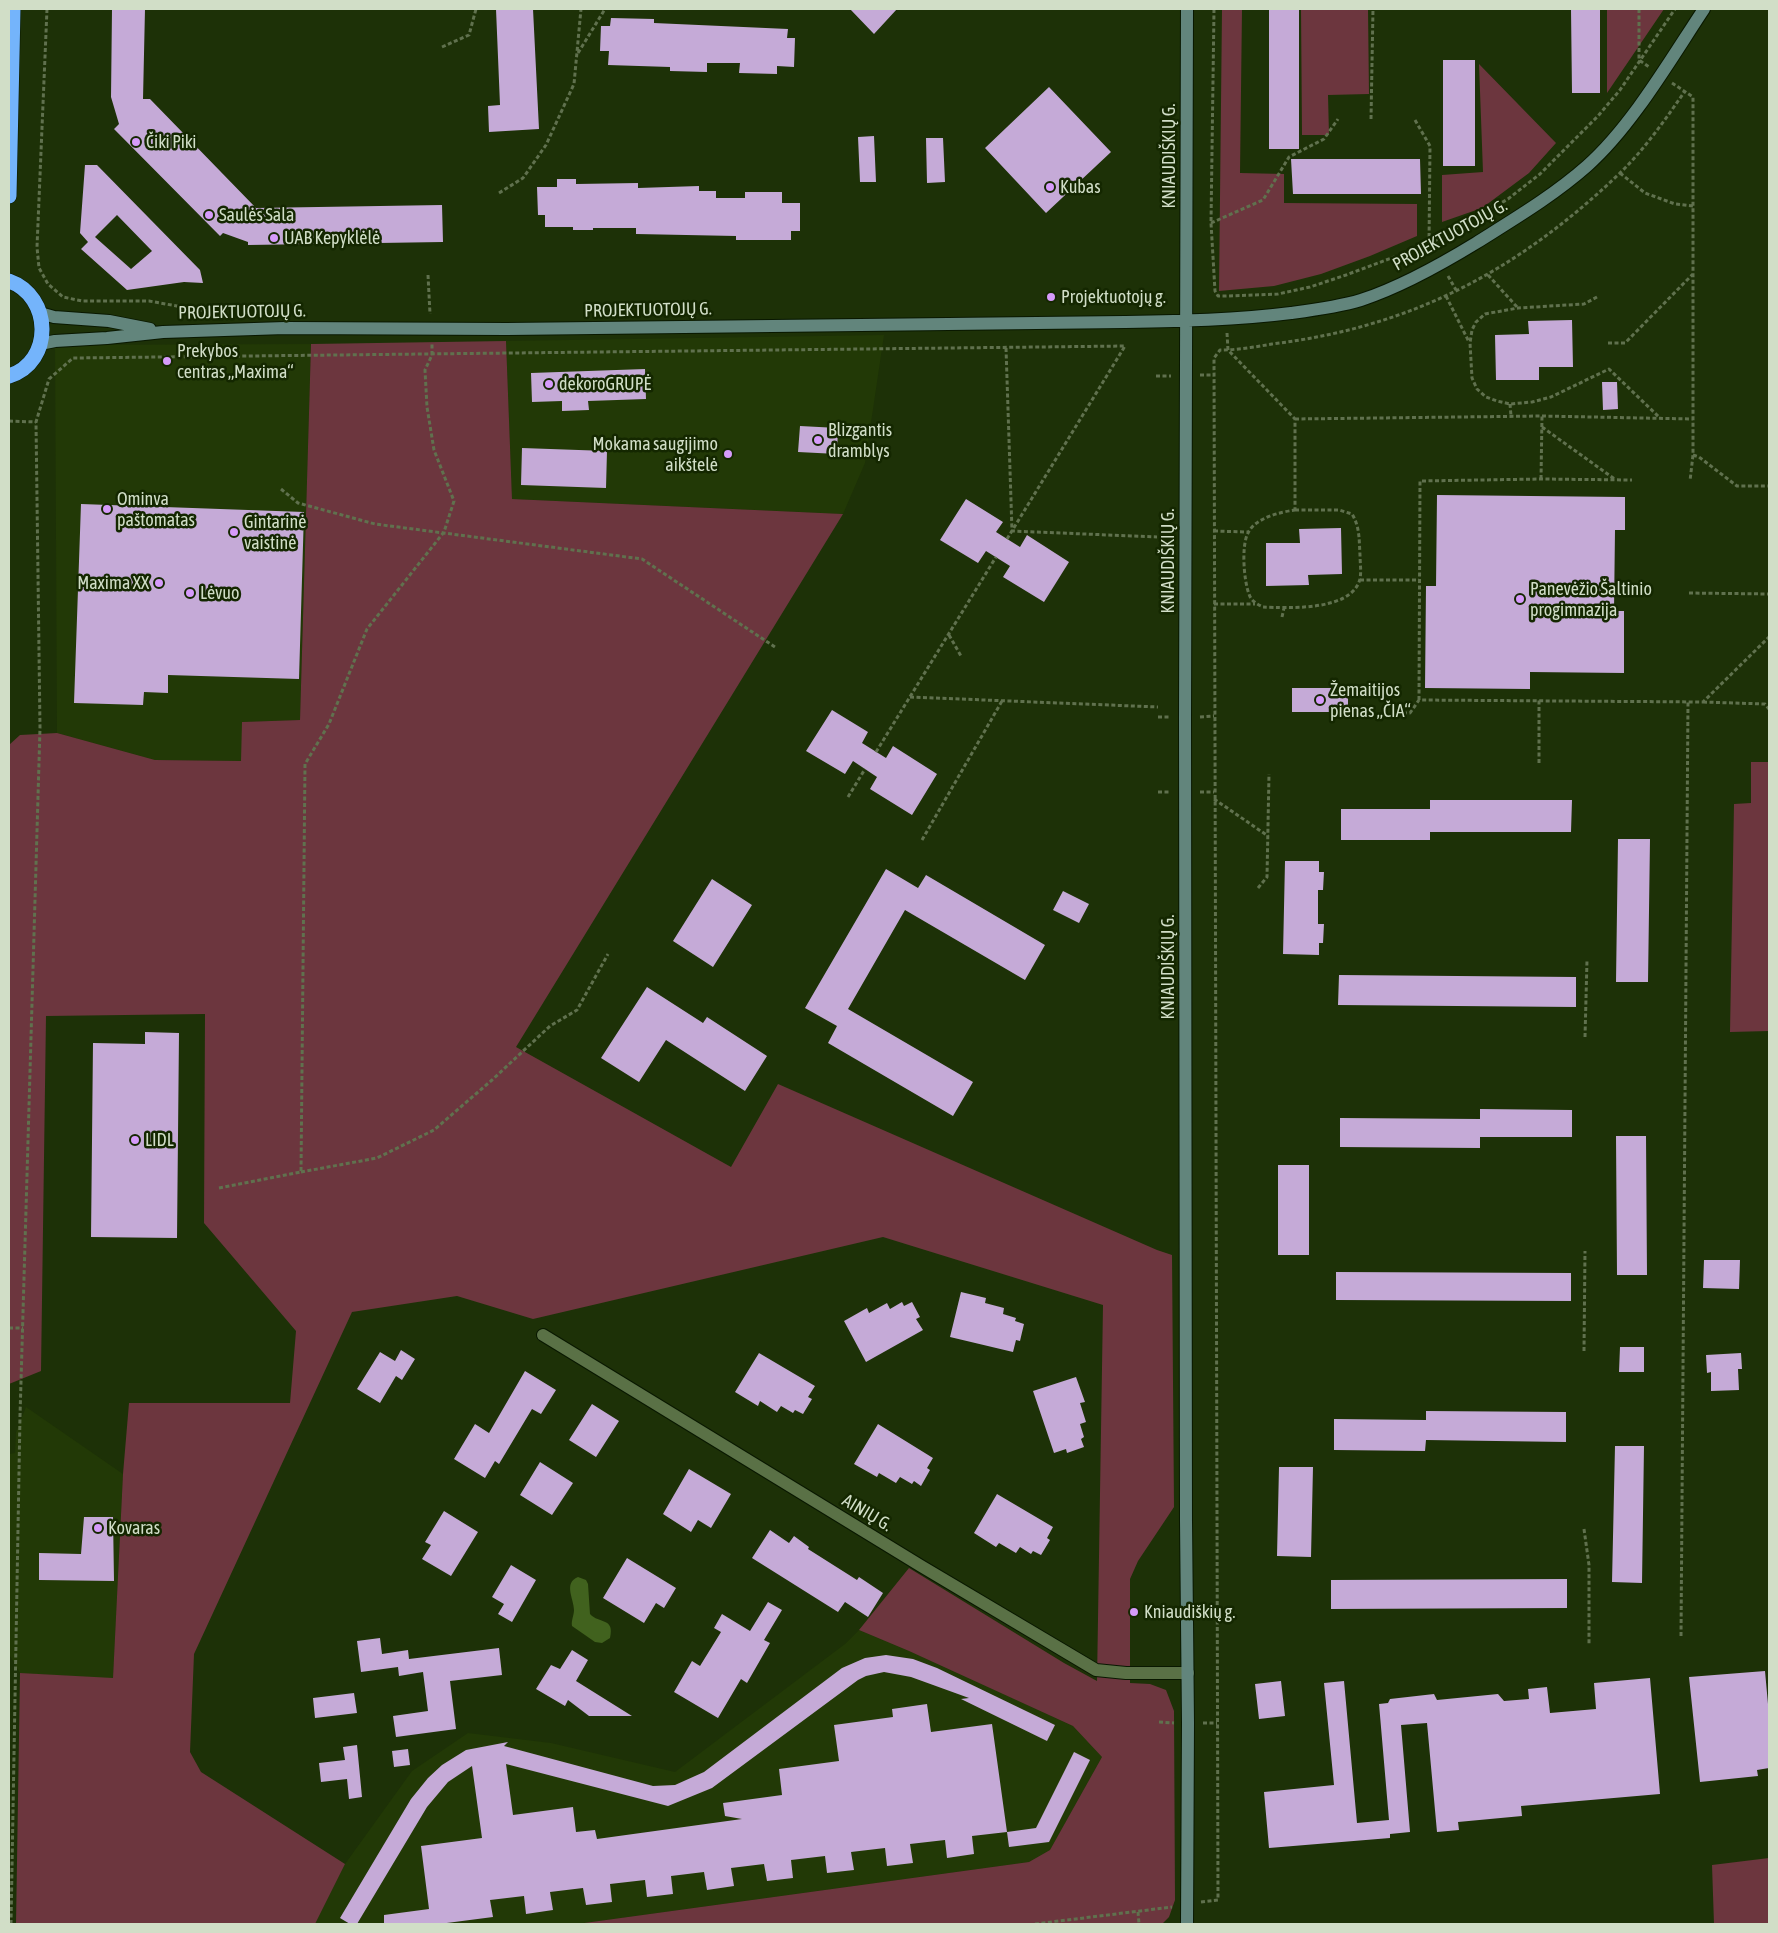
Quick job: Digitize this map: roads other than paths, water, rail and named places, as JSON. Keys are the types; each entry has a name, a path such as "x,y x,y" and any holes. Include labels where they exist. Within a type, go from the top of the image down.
{"highway":[{"path":"9,196 13,9"},
{"path":"10,278 30,294 40,313 43,334 30,362 10,378"}],"main road":[{"name":"KNIAUDIŠKIŲ G.","path":"1187,9 1187,1924"},
{"name":"PROJEKTUOTOJŲ G.","path":"40,344 55,341 163,332 285,328 517,329 1187,321 1270,316 1360,301 1441,264 1539,204 1588,165 1623,126 1704,9"},
{"name":"PROJEKTUOTOJŲ G.","path":"40,313 109,321 163,332"}],"street":[{"name":"AINIŲ G.","path":"543,1336 1096,1670 1126,1673 1188,1673"}],"place":[{"name":"Čiki Piki","path":"136,142"},
{"name":"Kubas","path":"1050,187"},
{"name":"Saulės Sala","path":"209,215"},
{"name":"UAB Kepyklėlė","path":"274,238"},
{"name":"Projektuotojų g.","path":"1051,297"},
{"name":"Prekybos centras „Maxima“","path":"167,361"},
{"name":"dekoroGRUPĖ","path":"549,384"},
{"name":"Blizgantis dramblys","path":"818,440"},
{"name":"Mokama saugijimo aikštelė","path":"728,454"},
{"name":"Ominva paštomatas","path":"107,509"},
{"name":"Gintarinė vaistinė","path":"234,532"},
{"name":"Maxima XX","path":"159,583"},
{"name":"Lėvuo","path":"190,593"},
{"name":"Panevėžio Šaltinio progimnazija","path":"1520,599"},
{"name":"Žemaitijos pienas „ČIA“","path":"1320,700"},
{"name":"LIDL","path":"135,1140"},
{"name":"Kovaras","path":"98,1528"},
{"name":"Kniaudiškių g.","path":"1134,1612"}]}
